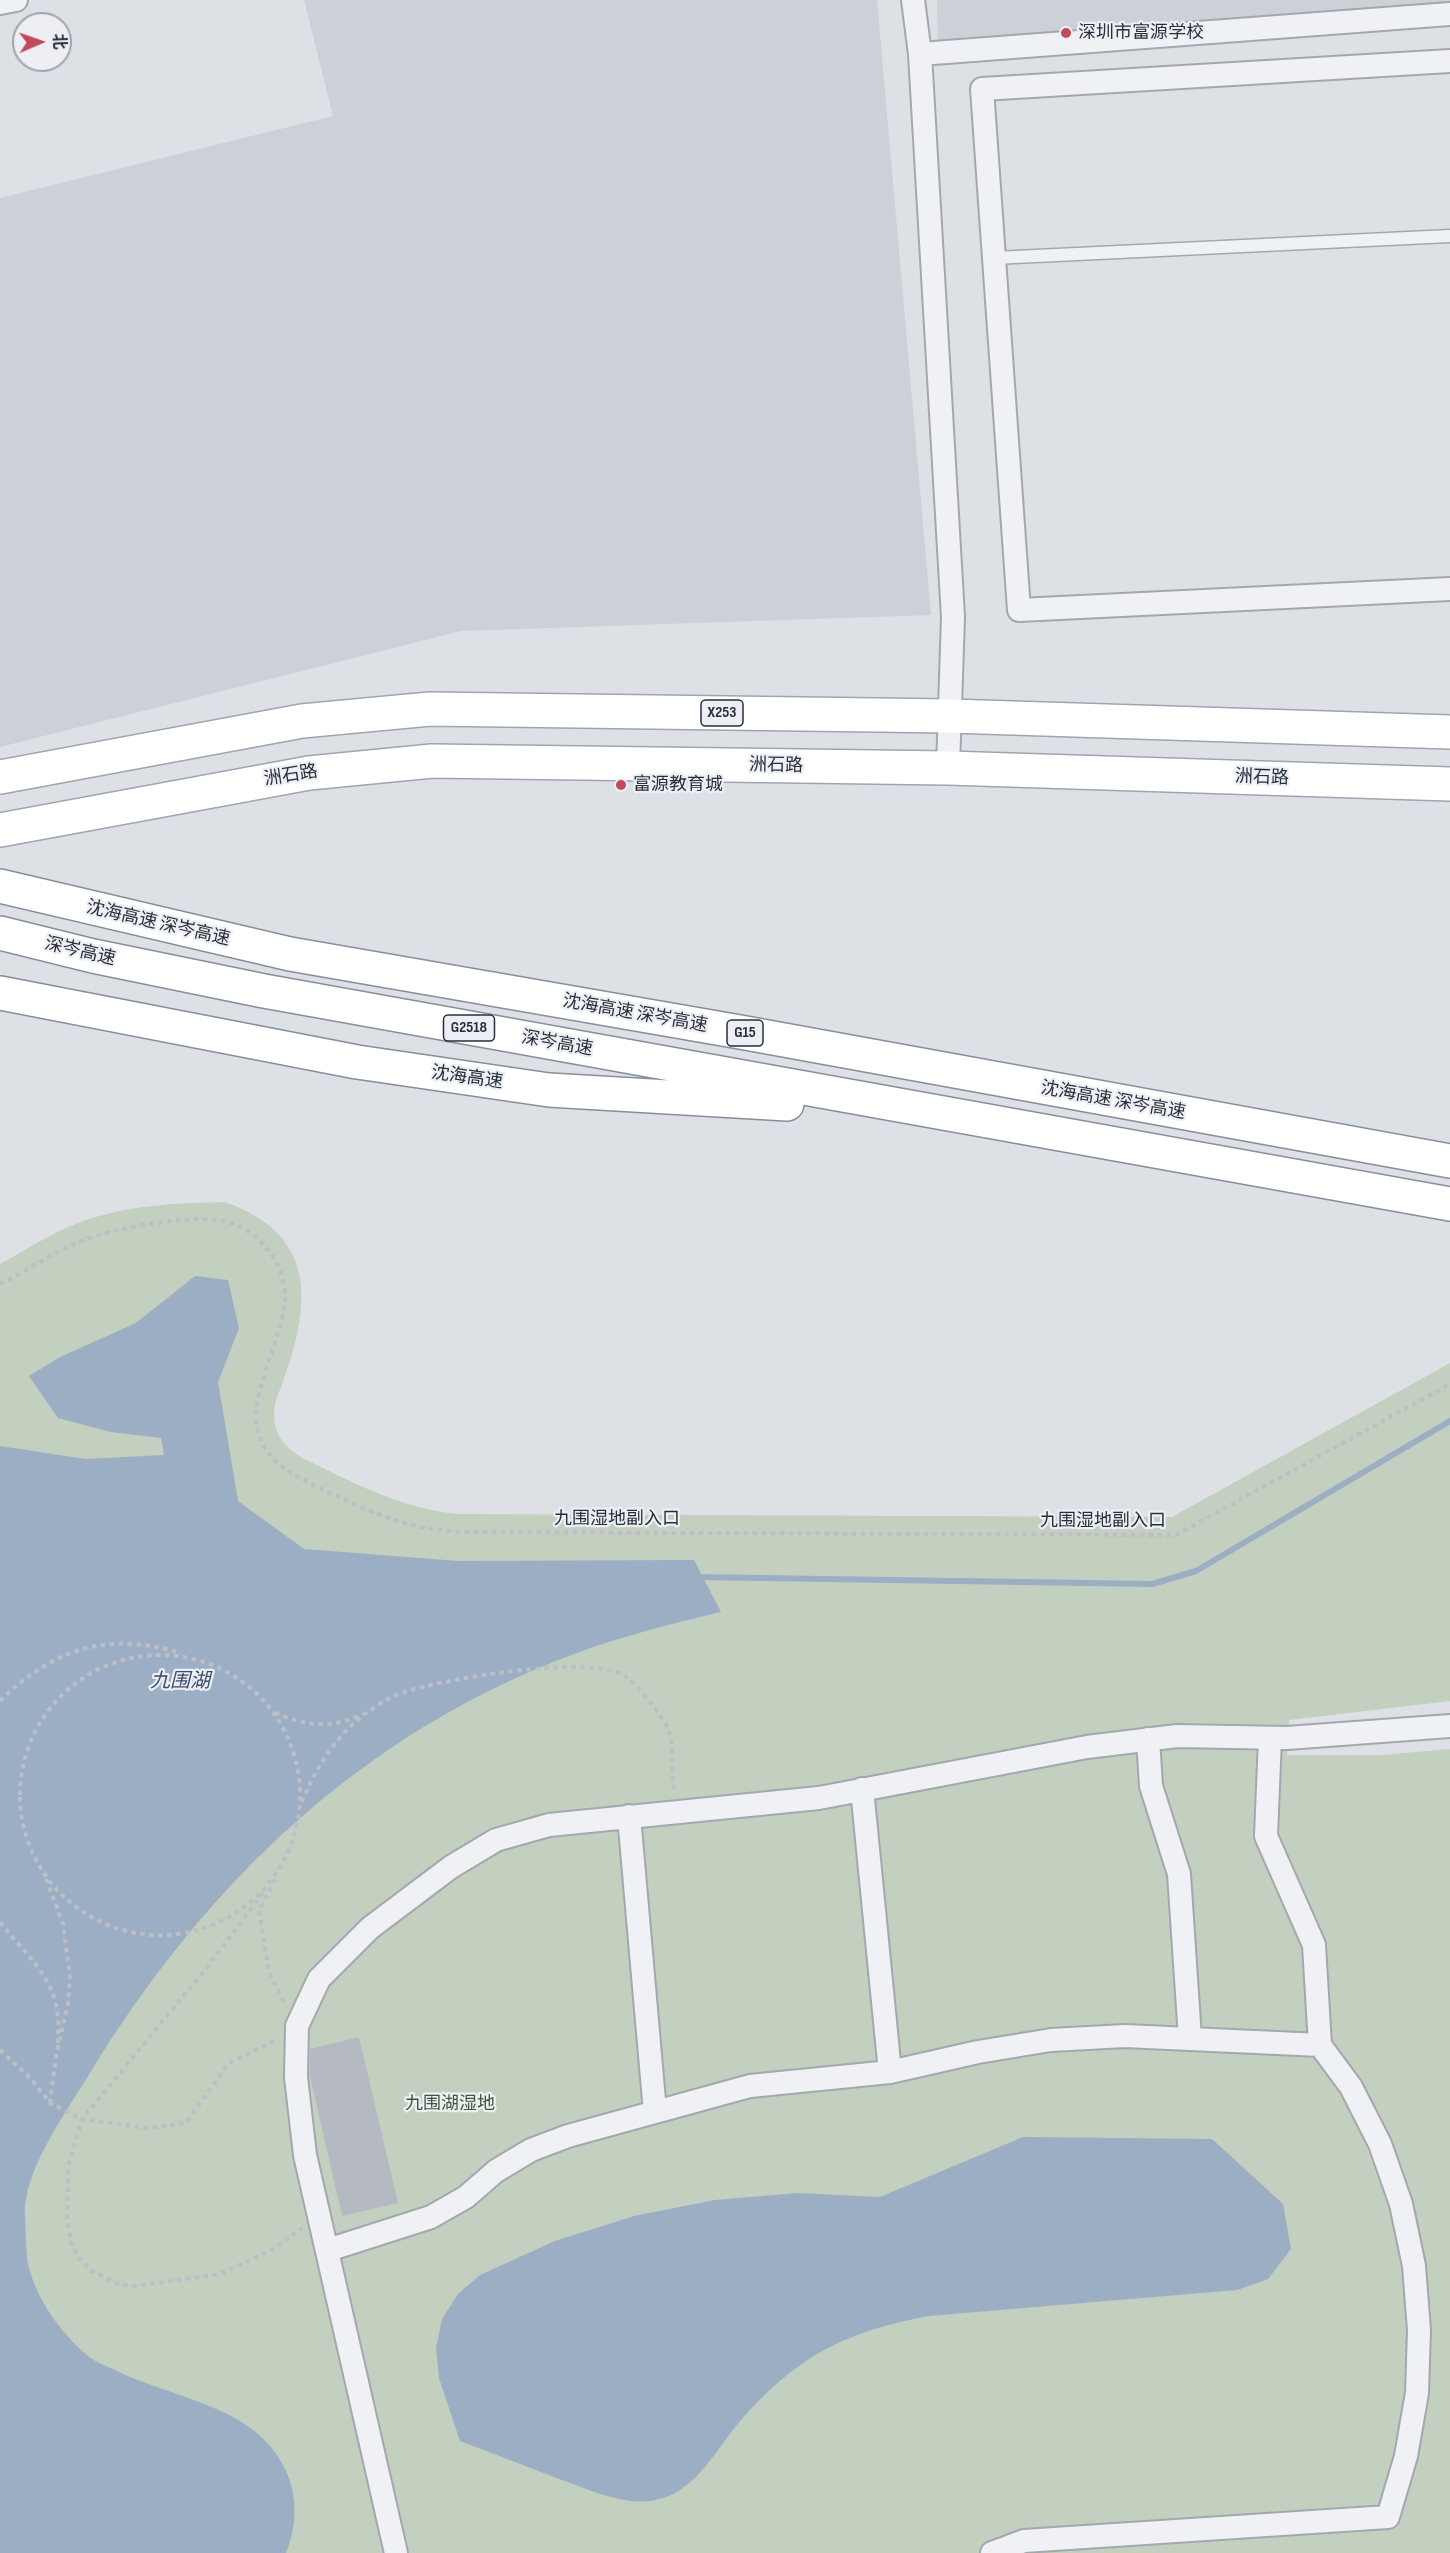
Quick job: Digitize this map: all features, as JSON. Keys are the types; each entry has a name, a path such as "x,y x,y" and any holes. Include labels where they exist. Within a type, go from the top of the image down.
{"main road":[{"name":"X253","path":"0,777 302,721 430,709 950,716 1450,732"},
{"name":"洲石路","path":"0,830 309,773 432,761 948,768 1450,784"},
{"name":"沈海高速 深岑高速","path":"0,886 290,954 740,1032 1450,1161"},
{"name":"深岑高速","path":"0,933 189,976 940,1113"},
{"name":"沈海高速","path":"0,993 357,1062 549,1090 940,1113"},
{"path":"940,1113 1450,1204"}],"street":[{"path":"0,3 16,0"},
{"path":"913,0 920,54 953,617 948,768"},
{"path":"920,54 1450,14"},
{"path":"1450,61 982,89 1019,610 1450,589"},
{"path":"396,2553 305,2154 296,2077 297,2026 319,1979 370,1928 452,1867 496,1840 538,1828 629,1816 819,1798 1087,1747 1148,1739 1177,1736 1270,1738 1409,1731 1450,1726"},
{"path":"992,2553 1024,2541 1388,2517 1406,2456 1417,2393 1419,2330 1414,2266 1401,2204 1380,2144 1351,2087 1320,2045 1314,1945 1266,1836 1270,1738"},
{"path":"1148,1739 1151,1786 1179,1874 1190,2038"},
{"path":"862,1789 891,2072"},
{"path":"629,1816 655,2112"},
{"path":"328,2250 431,2217 466,2197 496,2171 531,2150 568,2136 750,2086 891,2072 978,2052 1051,2040 1125,2036 1320,2045"}],"lane":[{"path":"994,258 1450,236"}],"path":[{"name":"九围湿地副入口","path":"0,1284 85,1240 129,1228 175,1221 222,1220 242,1228 260,1240 273,1257 282,1276 285,1298 282,1319 257,1399 255,1418 268,1453 281,1466 297,1475 381,1516 431,1530 457,1532 1176,1535 1450,1384"},
{"path":"0,1701 23,1678 52,1659 85,1647 120,1642 154,1645 188,1655 221,1667 251,1686 275,1713 290,1742 296,1763 300,1806"},
{"path":"56,2056 68,2004 69,1959 63,1924 44,1874 27,1841 20,1805 22,1768 39,1725 54,1702 81,1677 115,1661 151,1654 188,1655"},
{"path":"275,1713 298,1723 324,1725 349,1721 402,1692 443,1682 549,1668 593,1667 628,1677 668,1727 676,1811"},
{"path":"0,2050 30,2078 50,2103 82,2119 146,2128 186,2123 229,2064 297,2026 268,1972 260,1911 293,1841 300,1806 312,1776 330,1750 353,1724 372,1709"},
{"path":"44,1874 66,1900 95,1920 127,1932 161,1936 195,1931 228,1919 255,1899 278,1872"},
{"path":"278,1872 245,1919 82,2119 68,2167 67,2217 71,2242 78,2257 90,2270 104,2280 120,2285 137,2286 220,2274 273,2249 320,2215"},
{"path":"0,1922 32,1957 52,1993 58,2024 50,2103"}],"shaded area":[{"path":"304,0 877,0 931,615 461,631 0,747 0,198 333,116"},
{"name":"深圳市富源学校","path":"937,0 1450,0 1450,14 938,52"}],"green space":[{"name":"九围湖湿地","path":"225,1202 258,1218 281,1237 295,1260 301,1286 301,1313 295,1342 274,1409 276,1429 284,1443 304,1458 374,1492 440,1512 458,1514 1172,1517 1450,1363 1450,1701 1289,1720 1287,1755 1382,1755 1450,1749 1450,2553 0,2553 0,1264 58,1232 114,1212 151,1206"}],"water":[{"name":"九围湖","path":"195,1276 228,1280 239,1328 218,1382 238,1501 304,1549 458,1561 694,1560 721,1612 628,1636 574,1654 497,1687 425,1726 358,1771 296,1822 238,1878 185,1938 135,2004 70,2105 38,2162 26,2199 28,2262 38,2293 52,2317 89,2357 138,2380 210,2406 233,2417 254,2431 271,2448 285,2469 294,2500 294,2522 290,2543 286,2553 0,2553 0,1446 85,1459 164,1455 161,1438 111,1432 58,1418 29,1376 60,1357 136,1323"},
{"path":"1023,2137 1212,2139 1283,2204 1291,2249 1268,2279 1237,2290 929,2316 881,2327 850,2338 820,2352 789,2374 749,2411 697,2476 669,2496 652,2501 622,2500 604,2495 460,2441 439,2378 436,2348 442,2319 458,2294 480,2275 555,2241 634,2216 715,2200 797,2193 880,2197"}],"building":[{"path":"359,2037 398,2203 342,2216 310,2076 310,2049"}],"waterway":[{"path":"695,1577 1152,1584 1196,1571 1450,1421"}],"place":[{"name":"深圳市富源学校","path":"1066,33"},
{"name":"富源教育城","path":"621,785"}]}
